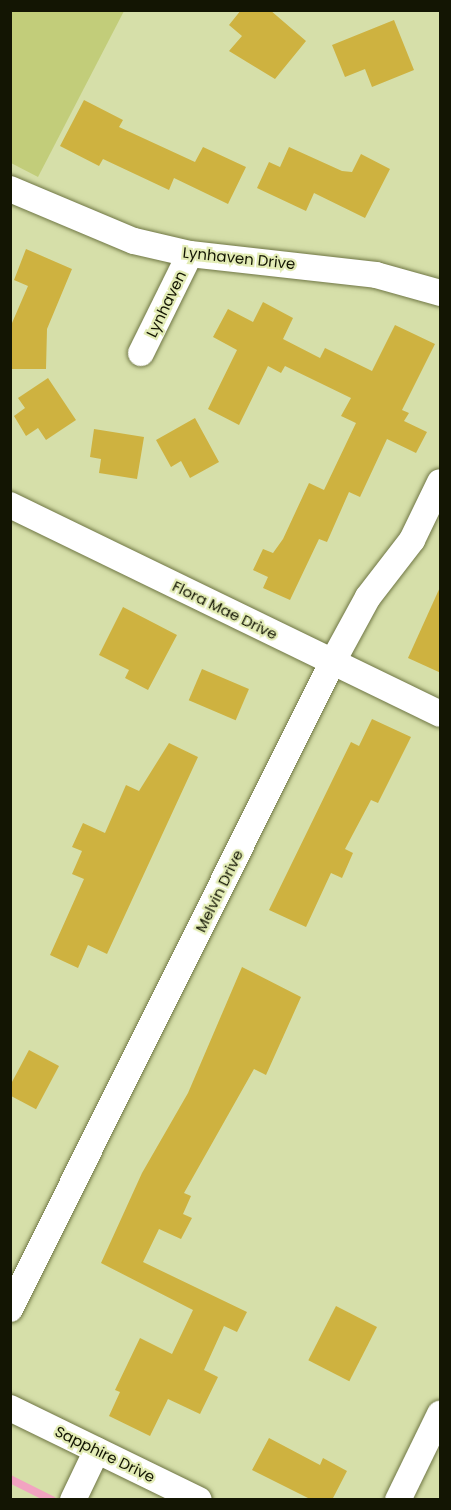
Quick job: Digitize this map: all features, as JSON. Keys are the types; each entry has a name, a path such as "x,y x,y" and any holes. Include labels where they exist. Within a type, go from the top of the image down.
{"street":[{"name":"Lynhaven Drive","path":"10,189 96,228 190,255 376,275 441,293"},
{"name":"Lynhaven","path":"141,353 190,255"},
{"name":"Melvin Drive","path":"10,1310 333,663 368,597 412,540 441,482"},
{"name":"Flora Mae Drive","path":"10,505 441,714"},
{"name":"Sapphire Drive","path":"10,1408 199,1500"},
{"path":"399,1500 441,1414"},
{"path":"75,1495 97,1450"}],"green space":[{"path":"10,11 124,11 38,177 11,163"}],"building":[{"path":"241,10 270,10 306,41 275,79 229,51 242,36 229,25"},
{"path":"394,20 414,70 372,87 365,69 345,77 332,45"},
{"path":"84,100 123,120 119,127 195,162 203,147 246,167 228,204 174,178 169,190 103,159 99,166 60,146"},
{"path":"289,147 342,171 352,172 361,154 390,169 365,218 314,193 306,211 257,188 269,162 280,167"},
{"path":"26,249 72,269 47,329 46,369 11,369 12,323 28,286 14,280"},
{"path":"263,302 293,318 283,339 320,358 325,348 372,371 395,325 435,344 402,410 409,413 404,421 427,432 416,453 387,439 360,497 349,492 327,542 319,539 290,600 263,588 268,577 253,570 263,549 273,553 283,539 309,483 324,490 356,423 341,416 351,398 285,366 281,373 268,366 239,425 208,409 237,350 213,337 228,309 253,322"},
{"path":"48,378 76,420 46,440 38,428 26,436 14,416 25,408 18,398"},
{"path":"195,418 219,462 190,478 181,461 171,467 156,440"},
{"path":"94,429 144,437 137,479 99,473 101,459 90,457"},
{"path":"441,585 441,673 408,658"},
{"path":"123,607 177,635 148,690 125,678 129,670 99,655"},
{"path":"202,669 249,689 236,720 189,700"},
{"path":"372,719 411,737 378,803 371,800 345,849 353,853 342,878 331,873 306,927 269,910 351,742 359,746"},
{"path":"169,743 198,757 107,954 88,945 78,968 50,955 84,879 72,874 82,851 72,847 83,823 105,833 126,785 139,791"},
{"path":"242,967 301,997 266,1075 254,1069 184,1193 191,1196 183,1214 192,1218 181,1239 159,1229 143,1262 247,1312 237,1332 224,1326 204,1370 218,1377 200,1414 168,1399 150,1436 109,1416 120,1392 115,1390 140,1338 172,1354 193,1310 101,1263 142,1173 188,1093"},
{"path":"29,1050 59,1066 36,1109 10,1095 10,1086"},
{"path":"336,1306 377,1327 349,1381 308,1360"},
{"path":"269,1438 320,1465 323,1458 347,1471 332,1500 312,1500 252,1470"}],"waterway":[{"path":"10,1479 52,1500"}]}
